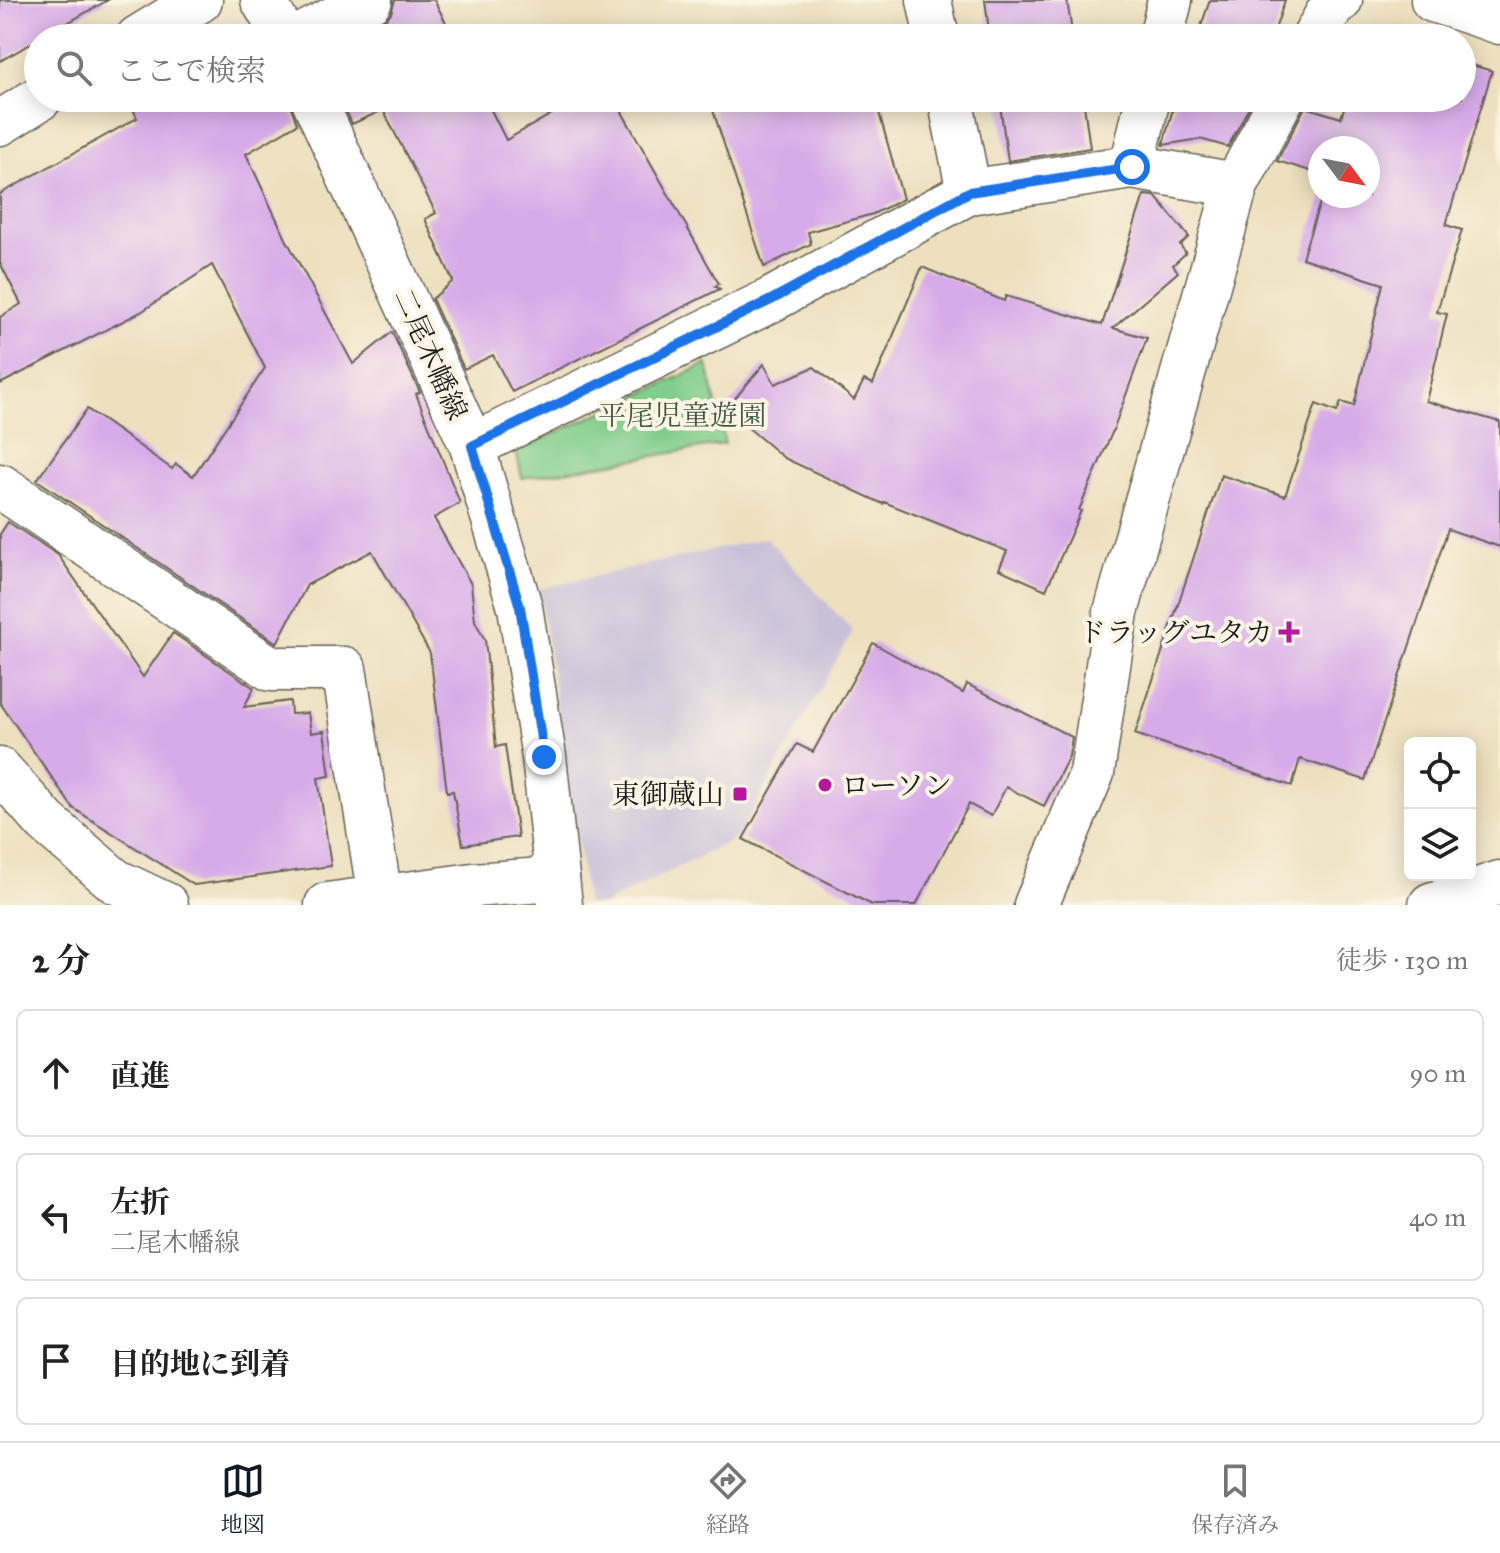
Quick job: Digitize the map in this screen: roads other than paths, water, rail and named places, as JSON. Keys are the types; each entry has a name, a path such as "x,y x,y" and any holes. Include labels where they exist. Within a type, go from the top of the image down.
{"street":[{"path":"161,24 200,0"},
{"path":"263,0 277,24"},
{"path":"324,24 370,0"},
{"path":"929,0 934,24"},
{"path":"1164,24 1170,0"},
{"path":"1322,24 1333,4 1340,0"},
{"path":"1433,0 1500,22"},
{"path":"0,123 24,108"},
{"name":"二尾木幡線","path":"319,112 472,446 520,607 544,757 559,892"},
{"path":"953,112 969,192"},
{"path":"1132,167 1145,112"},
{"path":"1036,905 1092,773 1116,612 1236,185 1275,112"},
{"path":"472,446 771,300 969,192 1132,167 1236,185"},
{"path":"0,486 271,669 344,669 380,898"},
{"path":"0,770 46,822 115,881 166,905"},
{"path":"1431,905 1500,883"},
{"path":"327,905 473,885 559,892"}],"place":[{"name":"ドラッグユタカ","path":"1289,632"},
{"name":"ローソン","path":"825,785"},
{"name":"東御蔵山","path":"740,794"}],"park label":[{"name":"平尾児童遊園","path":"682,415"}]}
